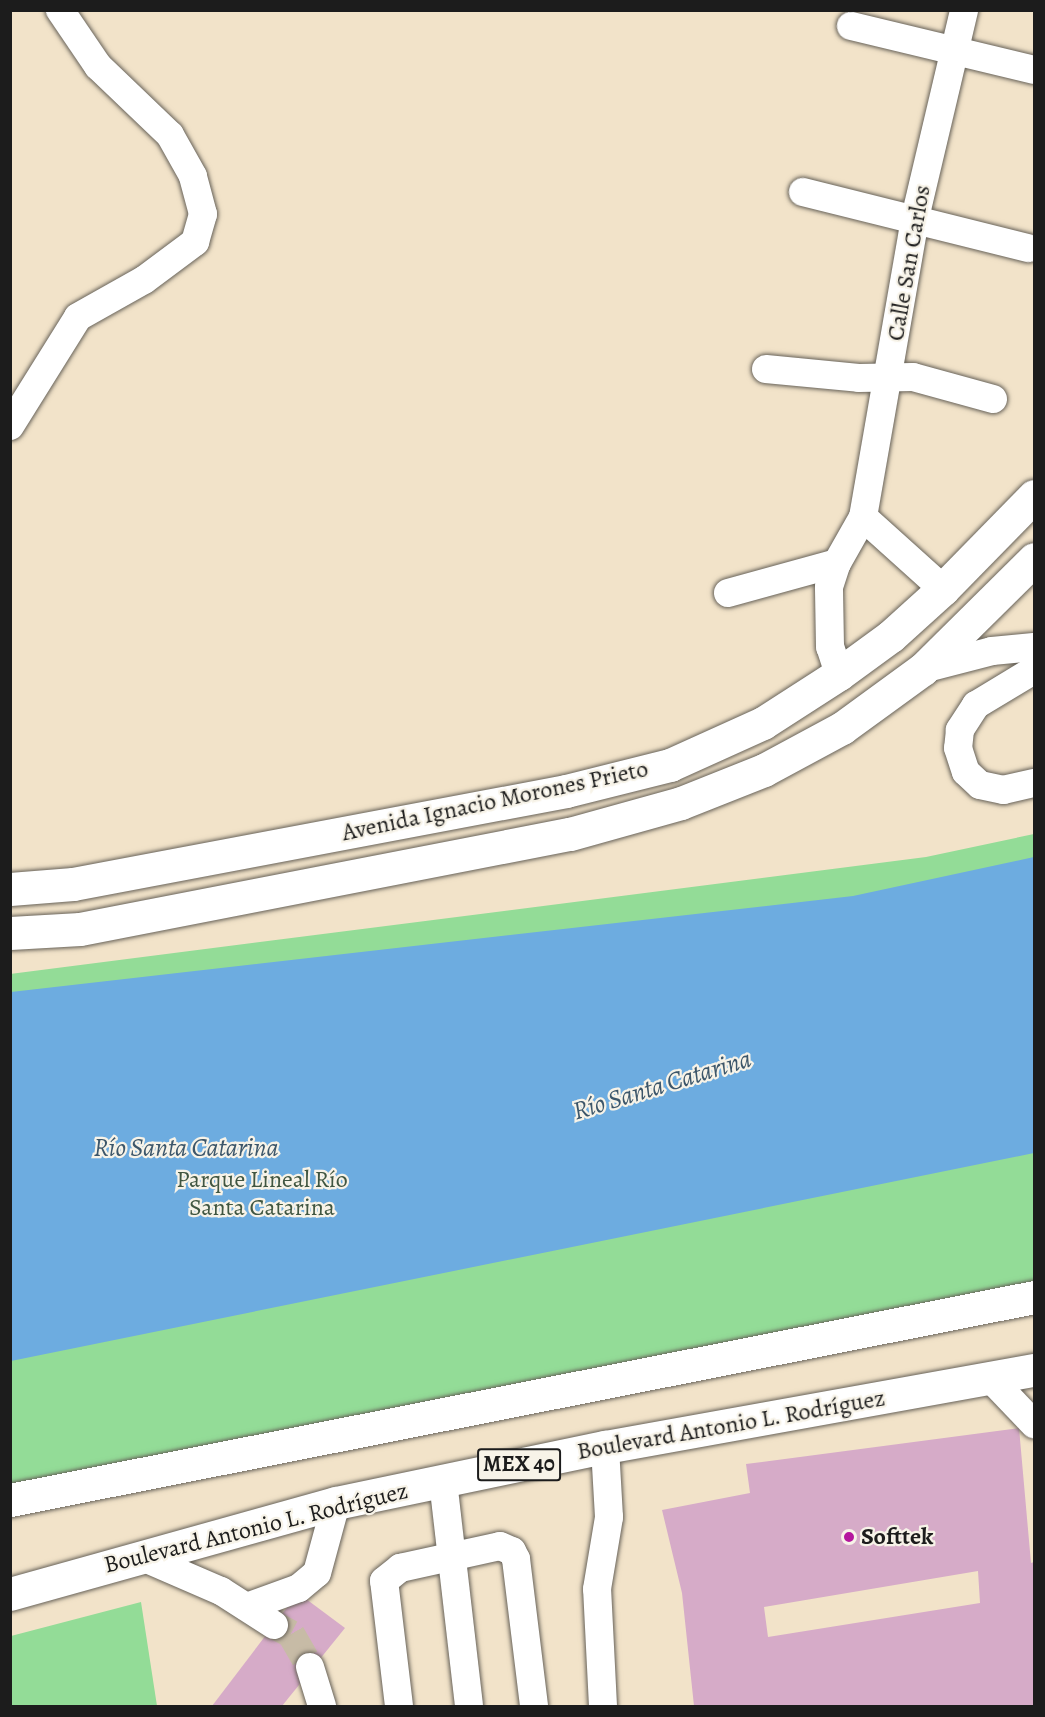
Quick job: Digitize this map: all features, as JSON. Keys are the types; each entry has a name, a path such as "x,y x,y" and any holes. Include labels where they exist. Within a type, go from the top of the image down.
{"main road":[{"name":"Avenida Ignacio Morones Prieto","path":"10,889 73,884 566,791 658,768 763,723 839,674 891,636 943,589 1035,496"},
{"name":"Avenida Ignacio Morones Prieto","path":"10,933 80,928 570,834 681,803 764,770 842,728 923,669 1035,559"},
{"path":"10,1500 1035,1297"},
{"name":"Boulevard Antonio L. Rodríguez","path":"10,1594 336,1503 606,1447 1035,1370"}],"street":[{"path":"10,426 78,317 144,280 195,242 203,214 193,176 170,135 98,66 60,10"},
{"name":"Calle San Carlos","path":"839,674 831,653 827,614 829,586 837,563 863,517 915,218 952,51 964,10"},
{"path":"851,26 1035,70"},
{"path":"803,192 915,218 1028,248"},
{"path":"766,369 888,379 913,377 993,399"},
{"path":"863,517 943,589"},
{"path":"728,593 837,563"},
{"path":"923,669 992,651 1035,647"},
{"path":"1035,670 976,705 960,730 958,748 966,772 980,785 1003,790 1035,783"},
{"path":"990,1378 1035,1424"},
{"path":"603,1707 597,1589 609,1517 606,1447"},
{"path":"443,1481 469,1707"},
{"path":"247,1607 310,1594 336,1503"},
{"path":"399,1707 384,1581 400,1568 500,1545 512,1551 534,1707"},
{"path":"142,1557 221,1591 274,1625"},
{"path":"310,1667 322,1707"}],"green space":[{"name":"Río Santa Catarina","path":"1034,834 1034,1298 11,1498 10,974 926,857"},
{"path":"141,1602 157,1706 11,1706 11,1636"}],"water":[{"name":"Río Santa Catarina","path":"1034,857 1034,1153 11,1361 11,992 853,896"}],"building":[{"path":"1019,1428 1031,1563 1034,1562 1034,1706 694,1706 682,1593 662,1510 750,1493 746,1464","holes":["978,1571 980,1603 768,1637 764,1607"]},
{"path":"298,1593 345,1628 282,1706 212,1706"}],"tunnel":[{"path":"274,1625 291,1634 310,1667"}],"place":[{"name":"Softtek","path":"849,1537"}],"park label":[{"name":"Parque Lineal Río Santa Catarina","path":"262,1194"}]}
